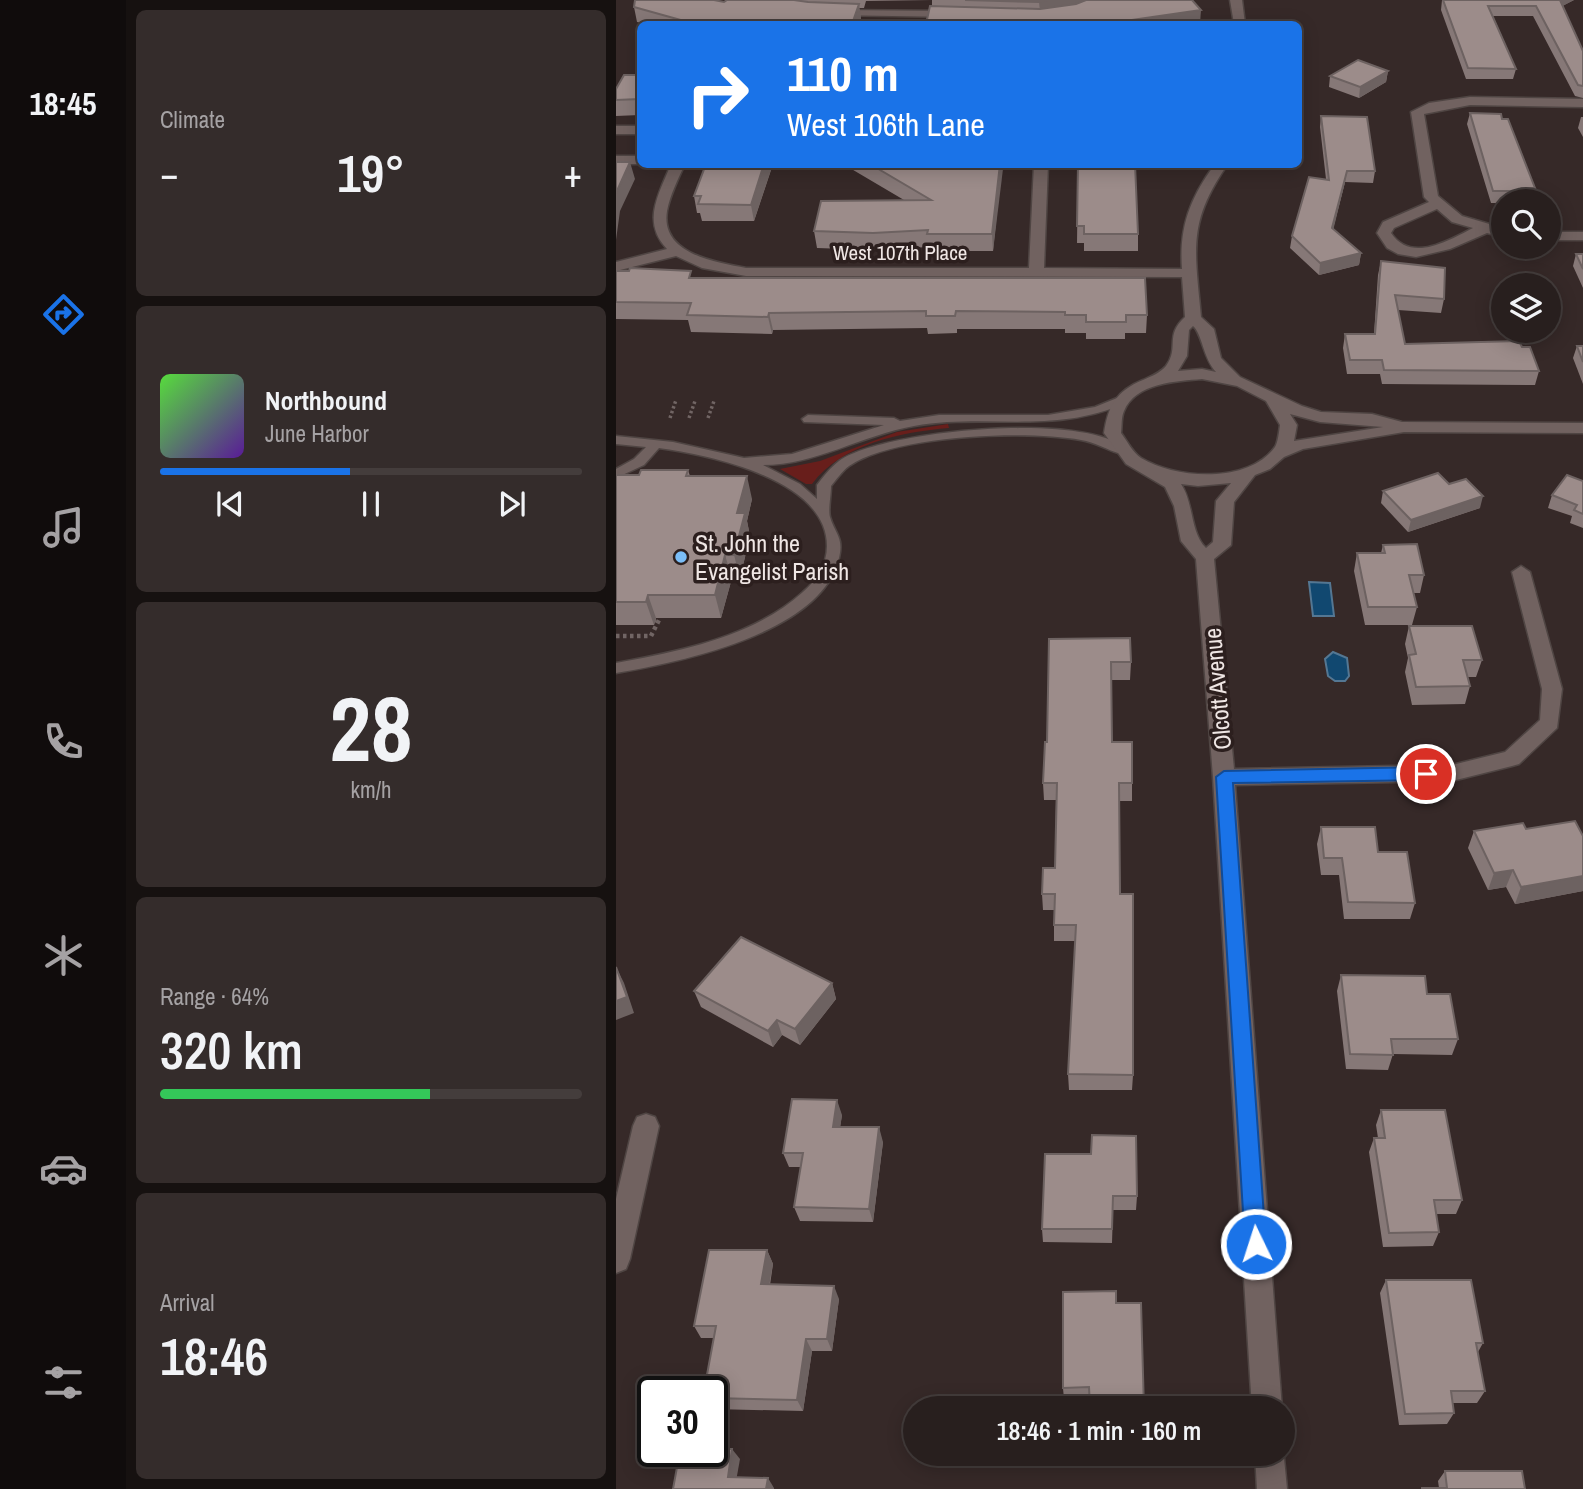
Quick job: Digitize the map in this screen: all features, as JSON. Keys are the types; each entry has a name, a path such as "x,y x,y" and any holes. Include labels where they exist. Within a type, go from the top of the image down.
{"street":[{"path":"1236,0 1240,21"},
{"path":"825,13 967,14"},
{"path":"1491,231 1457,219 1437,204 1428,190 1418,112 1423,107 1452,102 1583,103"},
{"path":"616,130 637,130"},
{"path":"616,160 637,160"},
{"path":"677,168 658,220 662,237 677,251"},
{"path":"1036,273 1041,168"},
{"path":"1219,168 1196,198 1189,220 1193,317 1206,329 1209,352 1214,363 1235,379 1308,414 1372,419 1402,427 1583,428"},
{"path":"1437,204 1388,225 1384,233 1388,240 1406,250 1432,251 1483,229"},
{"path":"1561,236 1583,236"},
{"path":"616,267 677,251"},
{"name":"West 107th Place","path":"677,251 707,265 746,272 1190,273"},
{"path":"1162,378 1176,366 1181,348 1181,329 1193,317"},
{"path":"1235,379 1202,374 1162,378 1138,388 1122,401 1111,425 1121,450 1136,463 1164,475 1207,481 1247,475 1266,465 1281,452 1318,437 1377,435 1402,427"},
{"path":"1274,400 1284,411 1289,427 1281,452"},
{"name":"Olcott Avenue","path":"1164,475 1176,486 1183,500 1191,544 1205,557 1224,777 1266,1396"},
{"path":"1205,557 1222,545 1225,501 1247,475"},
{"path":"1224,777 1452,773 1512,758 1550,723 1552,689 1521,572"},
{"path":"616,1259 646,1126"},
{"path":"1271,1466 1272,1489"}],"lane":[{"path":"808,419 914,422 959,417 1065,416 1099,410 1122,401"},
{"path":"616,440 656,444 733,460 766,462 804,458 870,434 914,422"},
{"path":"616,668 665,659 730,639 802,600 821,581 832,559 833,538 821,495 827,481 837,470 864,454 902,442 953,434 1037,433 1087,437 1121,450"},
{"path":"616,474 639,462 656,444"},
{"path":"733,460 791,484 813,501 826,520"}],"path":[{"path":"670,418 676,400"},
{"path":"689,418 695,401"},
{"path":"708,418 714,401"},
{"path":"616,636 651,636 659,620 655,620"}],"shaded area":[{"path":"948,424 949,428 874,442 839,459 812,484 806,484 780,469 820,461 897,432"}],"water":[{"path":"1309,582 1330,583 1334,616 1313,616"},
{"path":"1333,652 1347,658 1349,676 1345,681 1335,681 1328,676 1325,659"}],"building":[{"path":"635,0 794,0 859,4 853,21 684,21 634,7"},
{"path":"965,0 1048,0 1039,2"},
{"path":"1086,0 1192,0 1201,10 1132,21 927,21 930,6 1040,9"},
{"path":"1443,0 1560,0 1583,51 1583,86 1578,85 1536,6 1488,6 1516,69 1468,68"},
{"path":"1358,60 1388,71 1360,87 1330,76"},
{"path":"624,75 637,75 637,99 616,100 616,89"},
{"path":"1470,113 1501,114 1502,119 1508,119 1535,188 1492,189"},
{"path":"1321,116 1367,117 1375,171 1347,171 1332,228 1361,253 1320,263 1292,236 1309,177 1329,180"},
{"path":"616,162 630,162 616,193"},
{"path":"704,168 763,168 751,205 698,204 701,196 694,196"},
{"path":"877,168 1000,168 992,234 927,234 928,230 873,233 814,231 821,201 931,200"},
{"path":"1078,168 1135,168 1138,234 1084,234 1084,226 1077,226"},
{"path":"1576,254 1583,254 1583,269"},
{"path":"1381,261 1445,268 1444,299 1395,295 1405,344 1520,343 1522,347 1530,347 1539,371 1384,370 1382,360 1350,360 1345,334 1375,334"},
{"path":"630,268 691,271 689,278 1145,278 1147,315 1126,315 1126,322 1086,322 1086,315 1065,315 1065,312 956,311 955,316 926,316 926,311 769,313 768,317 687,315 691,303 616,302 616,271 629,271"},
{"path":"1577,346 1583,346 1583,362"},
{"name":"St. John the Evangelist Parish","path":"641,470 688,470 686,476 747,476 737,513 745,513 734,555 725,555 715,595 648,595 646,602 616,602 616,475 639,475"},
{"path":"1438,473 1449,484 1466,479 1483,496 1411,520 1383,491"},
{"path":"1567,475 1583,481 1583,514 1574,510 1577,505 1552,495"},
{"path":"1417,544 1424,575 1409,575 1417,607 1368,607 1357,553 1385,553 1383,545"},
{"path":"1409,626 1472,626 1482,660 1463,660 1470,686 1416,687 1409,655 1416,654"},
{"path":"1130,638 1131,662 1111,662 1112,742 1132,742 1132,783 1119,783 1120,894 1133,894 1133,1075 1068,1074 1076,925 1054,925 1055,894 1042,894 1043,868 1055,868 1057,783 1043,783 1047,742 1049,639"},
{"path":"1575,821 1583,836 1583,876 1521,887 1513,870 1494,873 1474,831 1523,823 1526,829"},
{"path":"1321,827 1375,827 1378,852 1407,852 1415,903 1348,902 1342,858 1324,858"},
{"path":"741,937 832,983 795,1029 777,1020 768,1031 694,991"},
{"path":"616,967 627,997 616,1001"},
{"path":"1341,975 1425,976 1427,994 1450,994 1458,1039 1391,1039 1393,1055 1350,1054"},
{"path":"792,1099 837,1100 833,1127 879,1127 869,1209 794,1207 803,1153 783,1153"},
{"path":"1381,1110 1445,1110 1462,1200 1434,1200 1439,1232 1389,1233 1374,1138 1385,1138"},
{"path":"1092,1135 1136,1136 1137,1196 1113,1196 1112,1229 1042,1229 1045,1154 1091,1154"},
{"path":"709,1250 767,1250 761,1284 834,1286 827,1339 806,1339 797,1400 728,1398 728,1376 707,1376 716,1326 694,1326"},
{"path":"1386,1280 1471,1280 1483,1343 1476,1343 1485,1391 1451,1391 1454,1413 1405,1414"},
{"path":"1116,1291 1116,1303 1141,1303 1144,1396 1089,1396 1089,1387 1063,1388 1063,1292"},
{"path":"728,1449 732,1449 728,1477 768,1478 766,1489 673,1489 677,1467 728,1467"},
{"path":"1445,1471 1522,1471 1525,1489 1422,1489 1447,1488"}],"place":[{"name":"St. John the Evangelist Parish","path":"681,557"}],"route":[{"path":"1256,1244 1224,777 1426,774"}]}
